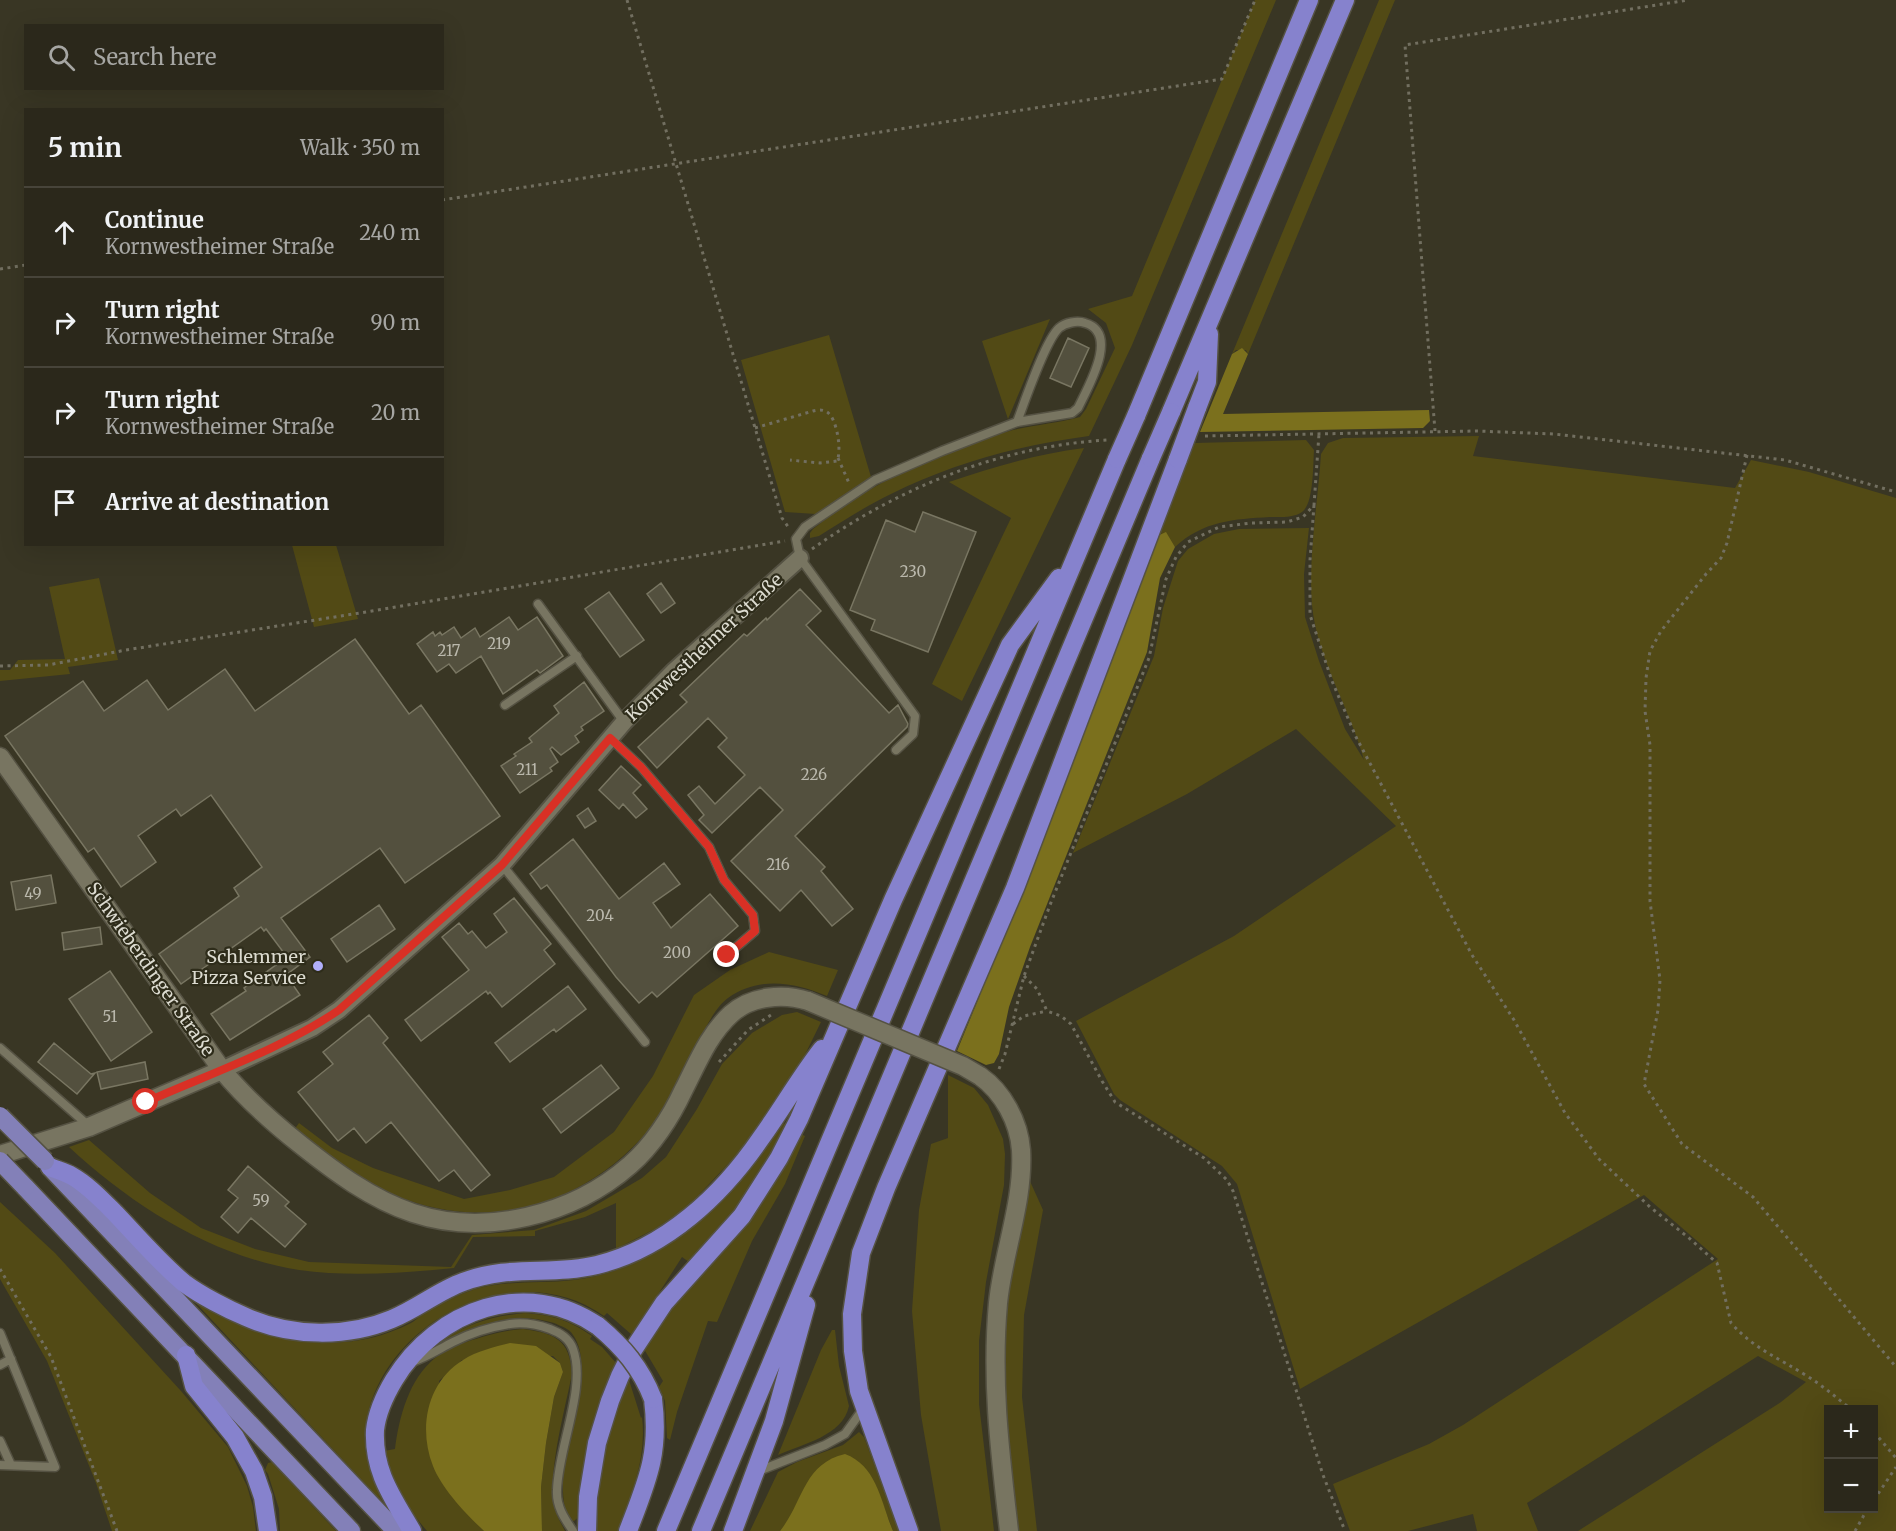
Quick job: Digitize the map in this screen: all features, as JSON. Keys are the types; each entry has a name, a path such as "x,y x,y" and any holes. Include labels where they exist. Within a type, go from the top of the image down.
{"highway":[{"path":"666,1531 1310,0"},
{"path":"701,1531 1345,0"},
{"path":"909,1531 859,1391 853,1351 852,1314 861,1253 886,1188 1015,888 1207,382 1210,320"},
{"path":"587,1531 588,1497 597,1443 610,1401 633,1350 664,1304 742,1216 758,1193 798,1119 893,900 1010,645 1077,555"},
{"path":"57,1171 73,1176 98,1195 185,1284 246,1318 277,1328 307,1332 338,1332 369,1327 393,1319 461,1283 484,1275 516,1270 568,1270 598,1265 626,1256 666,1235 707,1202 733,1175 760,1140 807,1067 840,1026"},
{"path":"0,1116 57,1171 396,1531"},
{"path":"0,1161 351,1531"},
{"path":"733,1531 756,1472 790,1369 822,1244"},
{"path":"412,1531 386,1487 378,1465 377,1416 386,1393 403,1365 421,1345 444,1326 468,1314 492,1306 512,1303 543,1304 572,1312 598,1326 621,1345 641,1372 653,1400 655,1424 653,1460 628,1531"},
{"path":"186,1355 194,1386 235,1437 254,1471 263,1497 268,1531"}],"street":[{"name":"Kornwestheimer Straße","path":"0,1155 89,1127 222,1070 312,1028 339,1010 502,865 624,722 673,672 800,558"},
{"name":"Schwieberdinger Straße","path":"0,757 242,1095 332,1170 373,1196 413,1213 443,1220 474,1222 515,1219 545,1212 578,1199 630,1165 651,1142 682,1095 712,1035 732,1013 747,1003 764,999 789,997 808,1001 963,1066 986,1080"},
{"path":"986,1080 1014,1121 1021,1150 1020,1183 999,1300 995,1346 994,1392 1009,1531"}],"lane":[{"path":"896,750 913,734 915,716 800,558 796,539 805,527 875,480 1017,422 1072,413 1078,408 1103,345 1100,333 1092,326 1078,321 1069,323 1060,327 1050,339 1017,422"},
{"path":"538,604 624,722"},
{"path":"505,705 577,656"},
{"name":"Kornwestheimer Straße","path":"610,738 641,767 709,847 724,880 753,915 755,931 727,955"},
{"path":"502,865 645,1042"},
{"path":"0,1048 89,1127"},
{"path":"403,1365 429,1357 470,1334 509,1324 525,1322 540,1326 559,1332 568,1340 575,1359 576,1385 560,1463 557,1491 563,1519 573,1531"},
{"path":"0,1333 55,1467 0,1465"},
{"path":"0,1365 11,1359"},
{"path":"756,1472 825,1445 845,1434 864,1406"},
{"path":"0,1441 11,1465"}],"path":[{"path":"0,666 48,665 126,650 796,539 782,518 627,0"},
{"path":"444,200 1222,79 1255,0"},
{"path":"1435,431 1405,45 1688,0"},
{"path":"0,268 24,265"},
{"path":"755,428 813,411 828,412 832,417 840,445 837,461 819,463 790,460"},
{"path":"1200,436 1435,431 1554,434 1785,460 1896,492"},
{"path":"1319,434 1308,603 1313,627 1332,681 1356,737 1437,891 1472,955 1514,1020 1566,1113 1599,1159 1650,1207 1717,1263 1731,1323 1750,1343 1808,1376 1846,1405"},
{"path":"800,558 869,512 947,476 1006,457 1052,446 1111,440"},
{"path":"1747,455 1727,543 1721,558 1661,631 1650,651 1645,711 1651,766 1650,901 1660,980 1658,1010 1644,1084 1682,1144 1753,1197 1896,1367"},
{"path":"838,458 845,469 853,495"},
{"path":"986,1080 1005,1054 1024,976 1149,658 1166,579 1176,557 1188,542 1219,527 1287,522 1303,517 1314,505"},
{"path":"1024,976 1037,989 1047,1011"},
{"path":"1011,1025 1024,1017 1047,1011 1061,1016 1071,1024 1115,1102 1204,1158 1227,1180 1233,1191 1320,1463 1345,1531"},
{"path":"718,1063 748,1030 772,1015"},
{"path":"0,1269 51,1357 117,1531"},
{"path":"1878,1437 1896,1458"},
{"path":"1878,1494 1896,1467"},
{"path":"1855,1531 1866,1513"}],"shaded area":[{"path":"1255,0 1276,0 1132,345 1089,436 1038,444 963,464 915,483 882,499 819,536 810,538 813,529 835,512 908,469 986,438 1013,430 1080,417 1115,348 1106,323 1088,309 1132,296"},
{"path":"1379,0 1395,0 1248,354 1246,350 1236,350 1232,354"},
{"path":"1050,319 1008,419 982,341"},
{"path":"829,335 871,477 816,514 785,512 741,360"},
{"path":"1242,348 1248,354 1223,414 1429,410 1430,421 1423,428 1200,432 1232,354"},
{"path":"1479,436 1473,456 1735,488 1751,460 1809,472 1896,498 1896,1531 1578,1531 1781,1402 1806,1382 1758,1356 1527,1503 1538,1531 1477,1531 1473,1514 1408,1531 1350,1531 1333,1484 1429,1444 1463,1425 1718,1259 1644,1195 1300,1389 1237,1184 1222,1166 1114,1094 1076,1021 1234,936 1396,826 1296,729 1187,794 1073,853 1154,656 1163,608 1178,561 1188,549 1214,534 1239,529 1309,528 1304,574 1305,617 1345,729 1364,760 1320,645 1312,605 1312,549 1321,454 1328,443 1343,438"},
{"path":"1306,440 1314,450 1313,474 1309,501 1306,508 1299,514 1219,523 1186,538 1175,547 1166,533 1155,537 1195,443"},
{"path":"1084,448 962,701 932,684 1011,518 949,482 1015,462"},
{"path":"1166,532 1175,547 1160,578 1147,652 1030,947 1009,1007 999,1054 994,1063 986,1065 957,1051 1048,828 1155,537"},
{"path":"292,546 336,546 358,619 314,627"},
{"path":"99,578 118,660 68,667 70,674 0,681 0,670 10,670 18,660 65,659 49,587"},
{"path":"769,952 838,970 827,996 802,987 764,984 752,986 728,998 719,1007 703,1033 666,1108 640,1140 611,1166 579,1187 544,1202 508,1211 470,1212 431,1207 392,1194 366,1181 294,1130 299,1123 332,1148 373,1168 464,1199 510,1190 554,1177 614,1132 653,1076 694,995 730,970"},
{"path":"797,1012 821,1022 797,1071 751,1137 695,1199 676,1215 655,1229 616,1249 616,1203 585,1217 535,1231 535,1236 473,1237 454,1268 357,1274 299,1270 235,1253 175,1225 120,1189 69,1147 89,1140 150,1193 201,1228 255,1249 309,1262 451,1267 472,1235 534,1230 586,1211 642,1178 666,1157 722,1064 752,1033 782,1015"},
{"path":"948,1075 974,1088 988,1105 1003,1139 1005,1154 1004,1185 986,1282 979,1341 979,1404 994,1531 941,1531 921,1415 912,1311 919,1210 931,1144 948,1138"},
{"path":"787,1123 733,1214 689,1262 682,1257 632,1335 607,1313 604,1316 568,1298 530,1292 491,1296 454,1310 421,1332 393,1360 374,1394 365,1433 367,1461 383,1503 196,1303 199,1301 223,1317 269,1334 317,1342 340,1342 388,1333 411,1323 448,1300 475,1289 499,1284 574,1280 608,1273 639,1261 668,1245 695,1225 742,1177 782,1124"},
{"path":"801,1134 805,1136 785,1184 752,1241 717,1322 708,1321 677,1412 670,1440 667,1438 665,1401 659,1387 663,1381 644,1349 683,1293 733,1238 735,1239 763,1202"},
{"path":"1029,1179 1043,1210 1024,1315 1022,1397 1037,1531 1017,1531 1003,1414 1002,1349 1009,1286 1022,1229"},
{"path":"0,1202 55,1253 181,1391 228,1447 247,1486 256,1531 112,1531 96,1483 47,1361 0,1279"},
{"path":"525,1313 552,1317 576,1326 592,1336 590,1339 602,1347 616,1363 599,1402 601,1403 586,1460 581,1510 574,1521 569,1520 563,1499 567,1449 581,1374 580,1353 573,1335 567,1329 554,1323 538,1319 508,1319 463,1332 435,1345 438,1341 482,1321"},
{"path":"523,1329 543,1333 558,1340 564,1345 571,1362 572,1374 553,1475 555,1509 565,1531 542,1531 541,1487 546,1443 554,1397 563,1372 560,1363 553,1356 462,1360 439,1381 454,1499 484,1531 427,1531 401,1497 384,1451 395,1449 399,1424 412,1388 418,1377 435,1358 457,1345 502,1332"},
{"path":"832,1330 835,1330 839,1366 849,1406 845,1416 839,1425 820,1438 778,1455 821,1350"},
{"path":"510,1343 536,1346 560,1363 563,1372 554,1397 546,1443 541,1487 542,1531 484,1531 462,1509 437,1475 426,1436 429,1407 441,1380 451,1369 468,1357"},
{"path":"629,1380 642,1417 640,1461 618,1531 595,1531 609,1435"},
{"path":"859,1432 864,1437 899,1531 893,1531 876,1486 805,1488 789,1520 780,1531 750,1531 778,1472 797,1462 843,1445"},
{"path":"845,1454 856,1460 871,1476 893,1531 780,1531 812,1475 831,1459"},
{"path":"272,1462 336,1531 280,1531 279,1509 265,1470 268,1463"}],"building":[{"path":"1068,338 1089,348 1071,387 1050,378"},
{"path":"923,512 976,532 928,652 871,630 875,620 850,610 886,520 915,532"},
{"path":"661,583 675,603 661,613 647,594"},
{"path":"800,589 821,611 806,625 889,713 898,705 908,724 795,836 825,867 821,871 853,909 832,926 801,890 780,911 731,861 783,810 760,787 712,833 699,820 704,815 688,795 699,786 715,804 745,775 718,747 727,738 708,718 657,768 638,747 687,702 680,695 744,634 747,636 766,618 767,620"},
{"path":"609,592 644,640 620,657 585,609"},
{"path":"509,617 518,630 537,617 563,656 540,673 537,670 503,694 481,656 456,673 449,664 437,672 417,644 433,632 435,636 440,632 442,635 454,627 461,638 475,628 480,637"},
{"path":"355,639 409,714 421,705 500,816 405,883 380,848 281,918 310,957 286,975 300,995 230,1040 211,1014 246,991 244,988 287,957 266,929 264,931 261,927 181,984 159,954 239,896 234,888 262,867 211,795 181,816 176,809 138,836 156,862 121,887 94,848 88,852 5,736 83,681 104,711 147,680 168,710 225,669 255,711"},
{"path":"584,682 604,711 581,727 583,730 575,736 579,742 561,755 552,747 550,749 558,762 550,768 552,771 520,793 501,766 532,742 529,738 559,713 554,706"},
{"path":"621,766 641,785 633,793 647,809 636,818 623,804 619,809 599,790"},
{"path":"588,808 596,821 585,828 577,816"},
{"path":"573,839 619,899 664,863 680,884 653,903 671,928 710,894 738,926 657,997 652,992 639,1003 616,977 547,885 541,889 530,874"},
{"path":"51,875 56,903 16,910 11,882"},
{"path":"514,898 551,944 544,950 555,964 502,1007 490,992 488,994 486,991 421,1041 405,1020 469,970 442,937 459,923 468,934 472,931 486,948 507,932 494,914"},
{"path":"379,905 395,929 347,962 331,939"},
{"path":"100,927 102,944 64,950 62,933"},
{"path":"110,971 152,1032 111,1061 69,999"},
{"path":"568,986 586,1009 556,1032 554,1029 510,1062 495,1043"},
{"path":"369,1015 388,1038 383,1043 490,1175 471,1191 454,1170 439,1181 391,1122 366,1143 354,1128 338,1141 298,1092 333,1064 323,1052"},
{"path":"54,1043 91,1074 95,1073 77,1094 38,1062"},
{"path":"145,1062 148,1079 101,1089 97,1072"},
{"path":"601,1065 619,1088 561,1133 543,1109"},
{"path":"248,1166 289,1202 285,1206 306,1224 285,1247 251,1218 238,1233 221,1217 238,1198 228,1190"}],"place":[{"name":"Schlemmer Pizza Service","path":"318,966"}],"route":[{"path":"146,1102 280,1044 312,1028 339,1010 502,865 610,738 641,767 709,847 724,880 753,915 755,931 727,955"}]}
